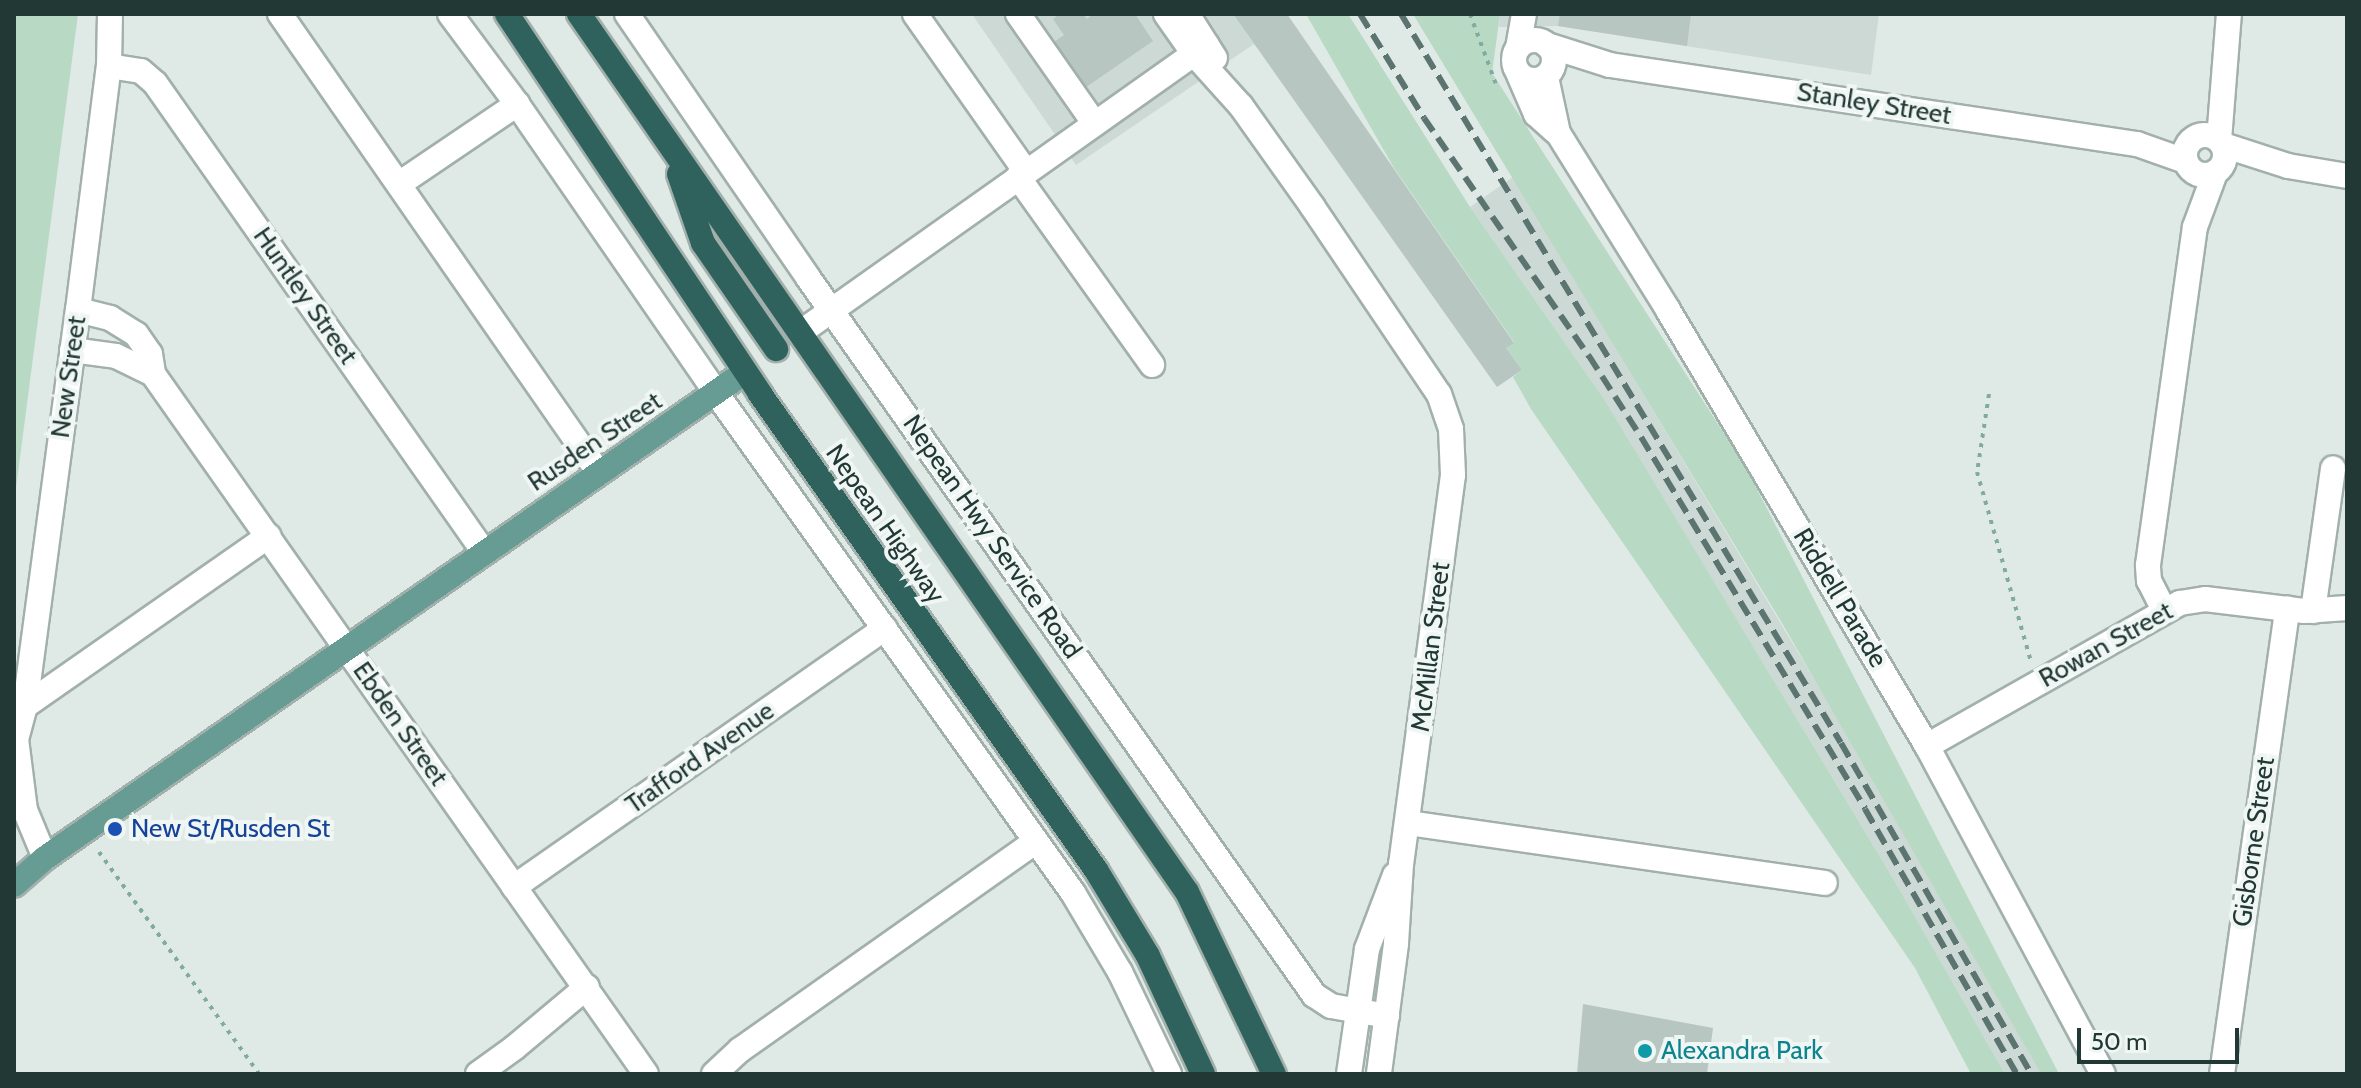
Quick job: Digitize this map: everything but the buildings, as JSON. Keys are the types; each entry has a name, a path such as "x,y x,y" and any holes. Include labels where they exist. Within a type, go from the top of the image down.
{"highway":[{"name":"Nepean Highway","path":"507,14 745,372 1096,870 1148,956 1203,1074"},
{"name":"Nepean Highway","path":"579,14 674,156 801,332 975,590 1187,892 1274,1074"},
{"path":"674,156 703,243 776,349"},
{"name":"Rusden Street","path":"745,372 801,332"}],"main road":[{"name":"Rusden Street","path":"15,876 745,372"}],"street":[{"name":"New Street","path":"45,858 25,810 15,743 25,706 78,310 109,66 110,14"},
{"path":"280,14 599,473"},
{"path":"450,14 517,104 716,393 1036,841 1106,946 1148,1025 1169,1074"},
{"name":"Nepean Hwy Service Road","path":"627,14 1314,995 1331,1006 1387,1016"},
{"path":"915,14 1152,365"},
{"path":"1018,14 1095,124"},
{"path":"1166,14 1201,49"},
{"path":"1187,14 1201,49"},
{"path":"1524,14 1513,61 1519,75 1532,80 1547,76 1554,58 1546,44 1539,14"},
{"path":"2164,610 2147,574 2205,154 2229,14"},
{"path":"1518,48 1530,40 1546,44"},
{"name":"Stanley Street","path":"1546,44 1610,65 2347,176"},
{"name":"Rusden Street","path":"801,332 1201,49"},
{"name":"McMillan Street","path":"1201,49 1439,394 1451,429 1453,475 1409,823 1401,864 1379,1074"},
{"name":"Stanley Street","path":"1547,76 1610,65"},
{"name":"Huntley Street","path":"109,66 130,67 149,76 484,552"},
{"name":"Riddell Parade","path":"1519,75 1536,114 1558,133 1668,310 1927,746 2103,1074"},
{"name":"Riddell Parade","path":"1547,76 1558,133"},
{"path":"399,184 517,104"},
{"name":"Ebden Street","path":"78,310 110,318 136,334 150,354 153,374 646,1074"},
{"name":"Ebden Street","path":"72,350 116,356 153,374"},
{"path":"2313,611 2333,468"},
{"path":"25,706 269,536"},
{"name":"Rowan Street","path":"1927,746 2164,610 2205,599 2313,611 2347,608"},
{"name":"Gisborne Street","path":"2222,1074 2287,609"},
{"name":"Trafford Avenue","path":"514,887 885,628"},
{"path":"1409,823 1825,883"},
{"path":"696,1074 740,1050 1036,841"},
{"name":"McMillan Street","path":"1349,1074 1375,921 1401,864"},
{"path":"478,1074 592,994"},
{"path":"714,1074 740,1050"}],"path":[{"path":"1470,14 1499,91"},
{"path":"1989,394 1977,472 2037,683"},
{"path":"99,852 259,1074"}],"shaded area":[{"path":"972,14 1233,14 1254,44 1076,165"},
{"path":"1500,14 1879,14 1871,75 1558,26 1499,27"},
{"path":"1513,177 1856,749 2041,1074 2005,1074 1894,880 1604,399 1470,207"}],"green space":[{"path":"14,14 78,14 14,503"},
{"path":"1306,14 1348,14 1470,207 1604,399 1894,880 2005,1074 1971,1074 1915,968 1531,409 1513,377 1522,370 1506,348 1514,342 1394,168"},
{"path":"1413,14 1500,14 1492,73 1745,466 2059,1074 2041,1074 1782,623"}],"railway":[{"path":"1360,14 1424,118 1589,356 1641,437 1865,809 2017,1074"},
{"path":"1401,14 1841,743 2031,1074"}],"place":[{"name":"New St/Rusden St","path":"115,829"},
{"name":"Alexandra Park","path":"1645,1051"}]}
